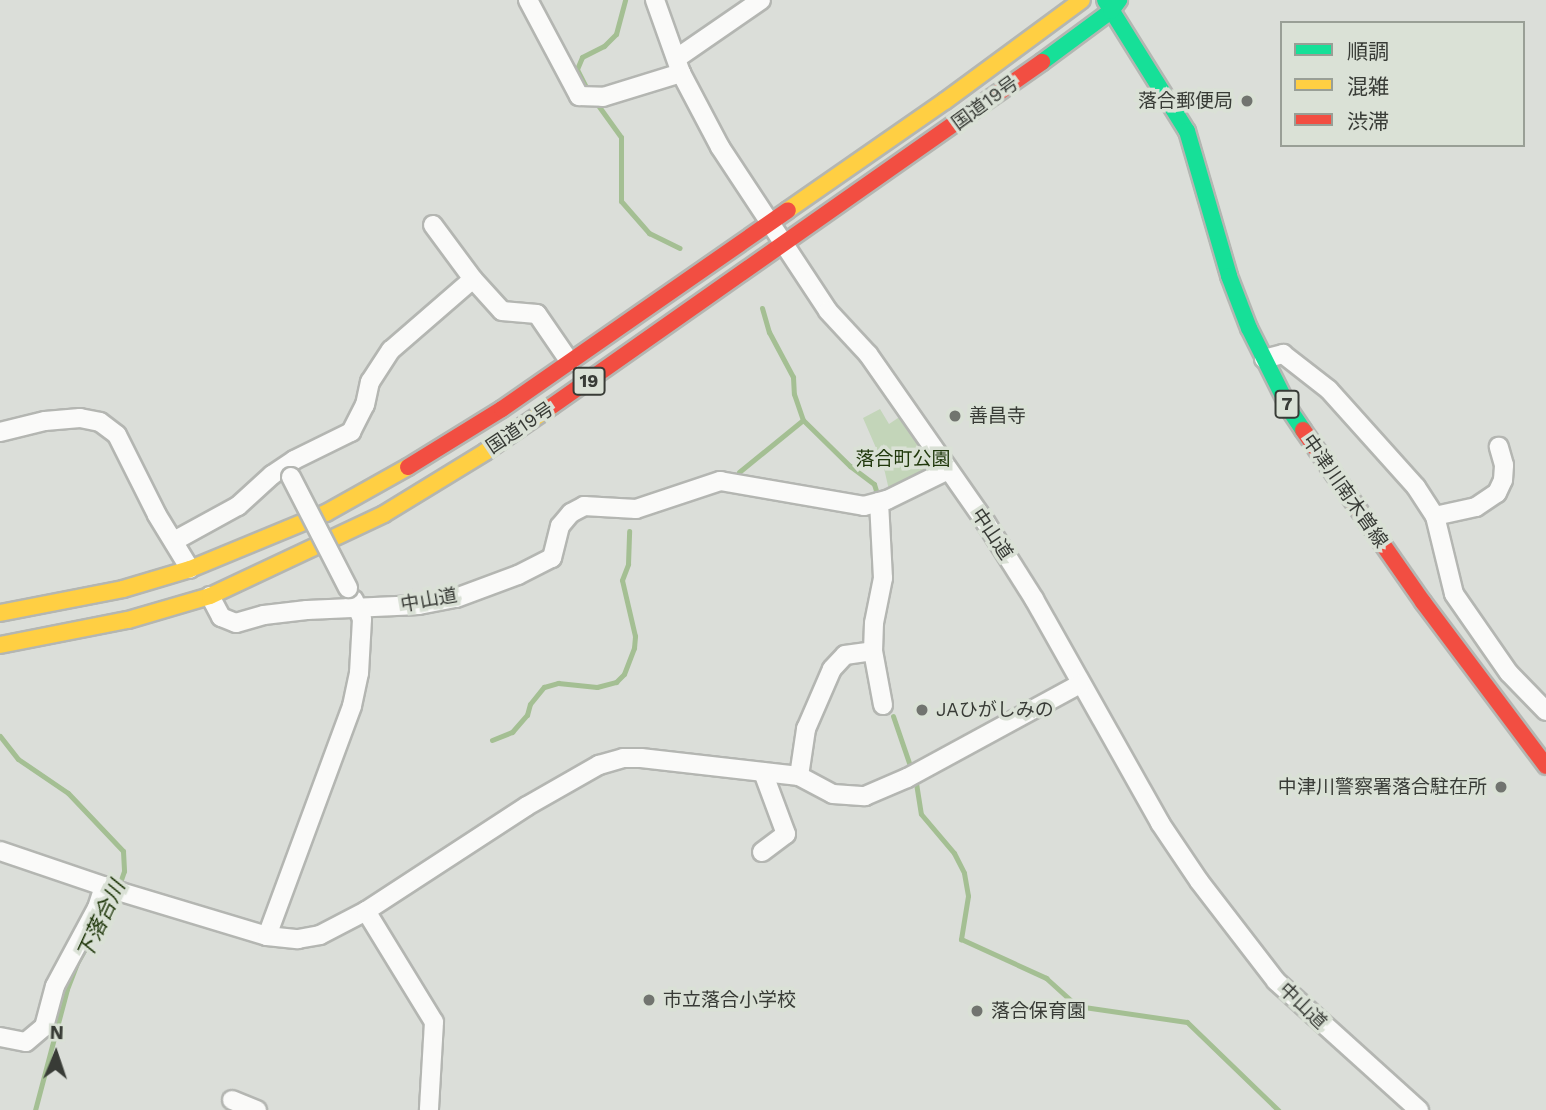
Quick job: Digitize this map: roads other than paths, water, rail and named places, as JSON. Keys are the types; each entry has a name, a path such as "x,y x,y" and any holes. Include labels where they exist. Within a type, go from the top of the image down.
{"main road":[{"name":"国道19号","path":"0,613 111,592 190,569 326,513 381,484 465,435 945,101 1082,0"},
{"name":"国道19号","path":"0,645 128,620 209,596 340,537 395,507 485,452 960,122 1112,4"},
{"name":"中津川南木曽線","path":"1112,4 1187,131 1229,276 1264,359 1291,412 1423,602 1546,766"}],"street":[{"path":"528,0 573,89 592,96 679,66 761,0"},
{"path":"655,0 679,66 720,147 828,311 868,354 946,471"},
{"path":"433,225 473,279 502,311 537,314 570,362"},
{"path":"174,541 238,506 351,432 365,405 370,382 391,350 473,279"},
{"path":"1264,359 1283,354 1329,390 1416,487 1435,516 1454,594 1509,674 1546,711"},
{"path":"0,432 45,421 80,418 100,422 117,435 190,569"},
{"path":"1435,516 1476,506 1497,493 1503,480 1504,465 1499,447"},
{"name":"中山道","path":"209,596 221,617 236,624 264,615 419,605 456,598 518,575 552,558 560,526 571,513 584,506 636,509 720,481 864,506 879,502 946,471 986,523 1034,599 1160,823 1199,881 1276,981 1419,1110"},
{"path":"267,936 352,706 359,673 362,619 288,472"},
{"path":"879,502 883,578 874,623 873,651 883,705"},
{"path":"799,776 806,729 832,668 845,655 873,651"},
{"path":"0,851 111,889 267,936 298,939 320,935 366,911 527,806 599,765 622,758 641,758 799,776 832,794 865,796 914,774 1080,684"},
{"path":"762,852 786,834 763,772"},
{"path":"0,1037 26,1042 44,1027 55,986 97,908 111,889"},
{"path":"366,911 434,1022 429,1110"},
{"path":"232,1100 257,1110"}],"waterway":[{"path":"589,93 577,69 582,57 604,46 616,34 625,0"},
{"path":"595,101 621,137 621,201 649,233 680,248"},
{"path":"762,308 769,332 793,377 794,394 803,420 850,466 874,484 877,494"},
{"path":"739,472 803,420"},
{"path":"492,740 512,732 527,715 530,704 544,687 558,683 597,687 616,682 624,674 634,648 635,636 622,580 628,564 629,531"},
{"path":"893,716 916,783 921,814 954,853 964,873 968,896 961,939 1046,978 1077,1006 1187,1022 1278,1110"},
{"name":"下落合川","path":"0,736 18,759 68,793 123,851 124,871 116,894 77,963 67,989 35,1110"}],"place":[{"name":"落合郵便局","path":"1247,101"},
{"name":"善昌寺","path":"955,416"},
{"name":"JAひがしみの","path":"922,710"},
{"name":"中津川警察署落合駐在所","path":"1501,787"},
{"name":"市立落合小学校","path":"649,1000"},
{"name":"落合保育園","path":"977,1011"}],"park label":[{"name":"落合町公園","path":"903,459"}]}
